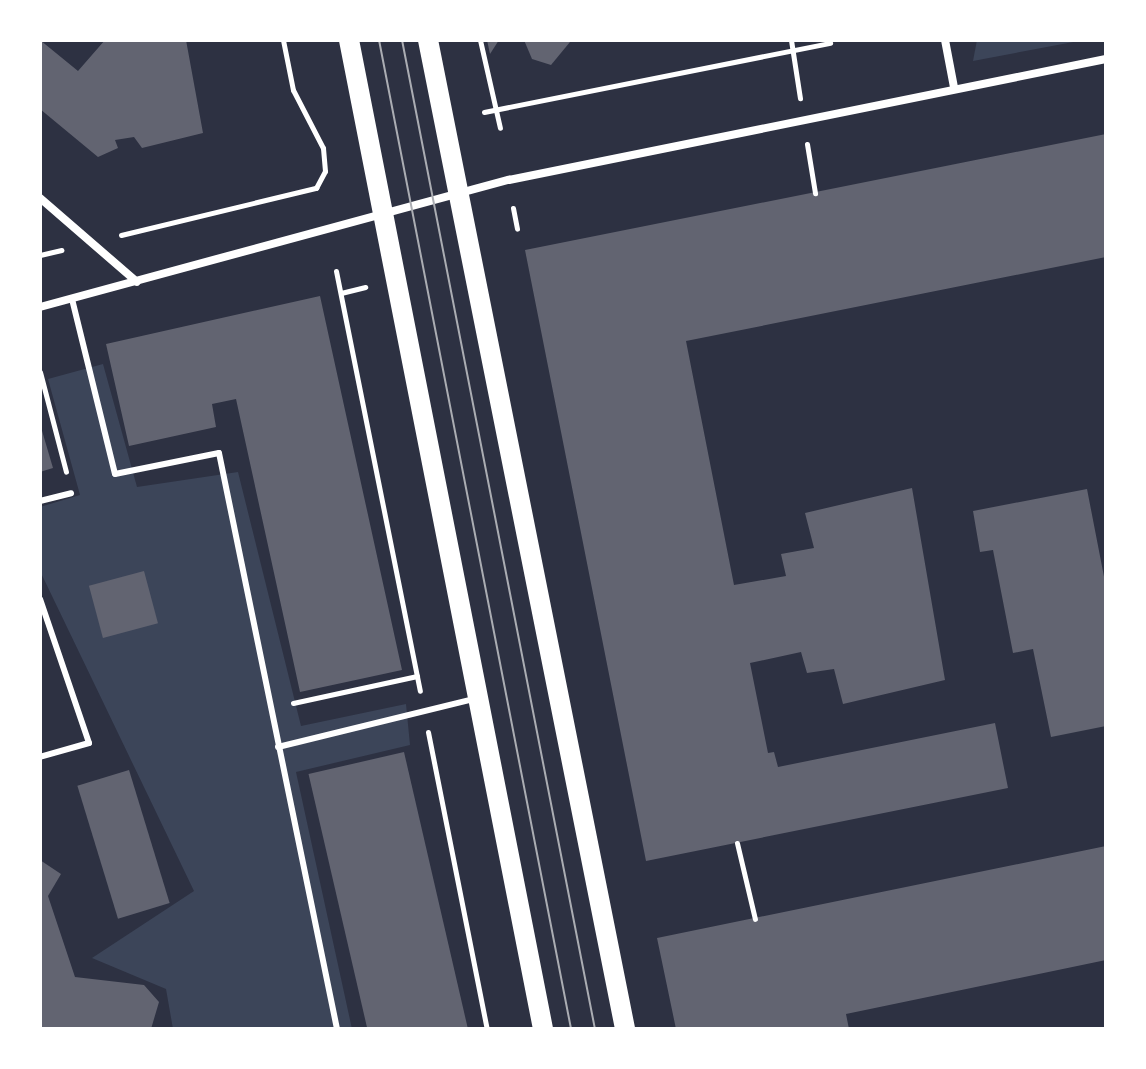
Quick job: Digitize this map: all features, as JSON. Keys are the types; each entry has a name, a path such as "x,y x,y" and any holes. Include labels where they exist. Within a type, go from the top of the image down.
{"main road":[{"path":"349,40 543,1029"},
{"path":"428,40 625,1029"}],"street":[{"path":"945,40 954,87"},
{"path":"40,307 385,219 459,195 954,87 1106,59"},
{"path":"40,198 137,282"}],"lane":[{"path":"72,299 115,474 219,453 337,1029"},
{"path":"40,501 71,493"},
{"path":"40,599 89,743 40,757"},
{"path":"278,747 479,697"}],"path":[{"path":"283,40 293,90 323,148 325,171 316,188 319,198"},
{"path":"480,40 500,128"},
{"path":"484,112 830,43"},
{"path":"323,148 332,146"},
{"path":"40,255 316,188"},
{"path":"513,208 517,229"},
{"path":"336,271 487,1029"},
{"path":"341,293 365,287"},
{"path":"40,372 71,493"},
{"path":"271,708 417,676"},
{"path":"737,843 755,919"}],"shaded area":[{"path":"977,40 1084,40 973,61"},
{"path":"103,364 137,487 238,472 301,726 406,704 410,745 296,772 352,1029 173,1029 166,989 92,958 194,891 40,571 40,507 80,495 48,379"}],"building":[{"path":"40,40 78,71 105,40 186,40 203,133 142,148 134,137 115,140 118,148 98,157 40,109"},
{"path":"487,40 499,40 490,54"},
{"path":"524,40 570,42 551,65 532,59"},
{"path":"1106,134 1106,257 686,341 734,585 786,576 781,554 814,548 805,513 912,488 945,680 843,704 834,669 807,673 801,652 750,663 768,753 774,752 778,767 995,723 1008,788 646,861 525,250"},
{"path":"320,296 402,670 300,692 236,399 212,404 216,427 129,446 106,344"},
{"path":"40,424 53,468 40,472"},
{"path":"1087,489 1106,587 1106,726 1051,737 1033,649 1013,653 993,550 980,552 973,511"},
{"path":"144,571 158,623 103,638 89,586"},
{"path":"404,752 468,1029 367,1029 309,774"},
{"path":"129,770 170,903 118,919 77,786"},
{"path":"1106,846 1106,960 846,1014 849,1029 676,1029 657,938"},
{"path":"40,860 61,874 48,896 75,977 144,985 159,1002 151,1029 40,1029"}],"tram line":[{"path":"379,40 571,1029"},
{"path":"402,40 595,1029"}]}
